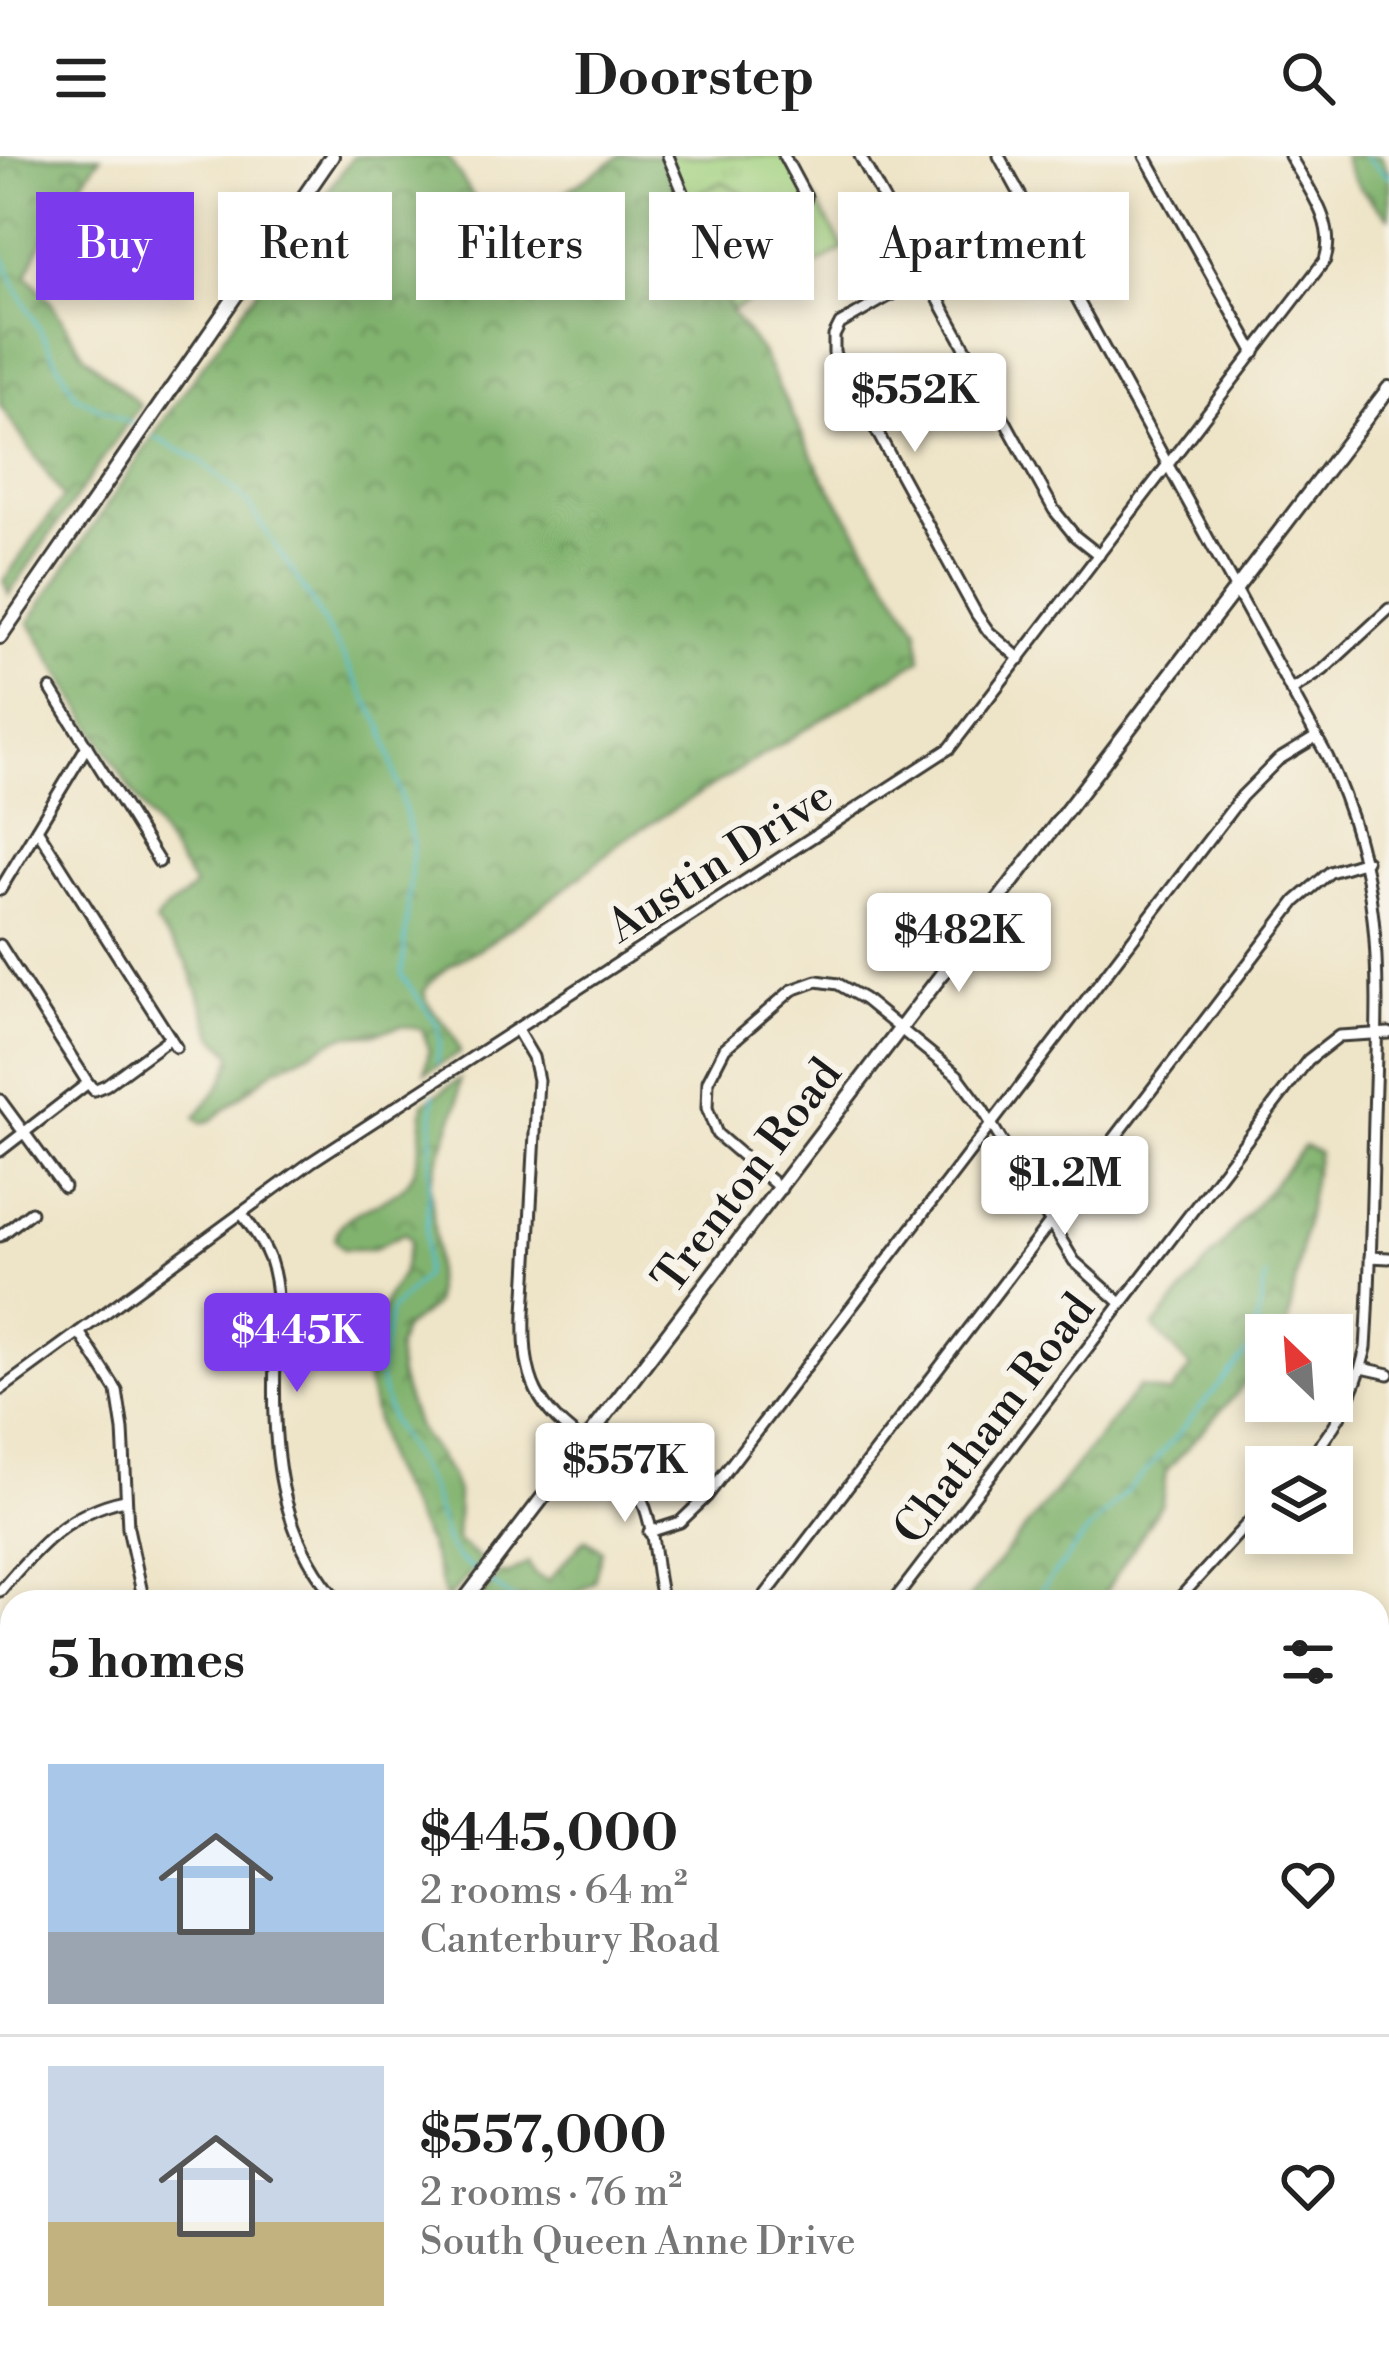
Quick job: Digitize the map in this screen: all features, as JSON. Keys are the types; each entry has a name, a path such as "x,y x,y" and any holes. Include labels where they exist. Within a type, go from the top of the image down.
{"main road":[{"path":"0,638 332,156"},
{"name":"Trenton Road","path":"473,1590 1389,388"}],"street":[{"path":"668,156 701,235 718,248 802,212 806,197 784,156"},
{"path":"860,156 880,192"},
{"path":"998,156 1316,737 1343,792 1366,861 1376,923 1368,1326 1362,1367 1338,1421 1318,1446"},
{"path":"1144,156 1255,353"},
{"name":"Austin Drive","path":"0,1390 311,1162 938,758 958,740 1325,260 1329,239 1325,221 1290,156"},
{"path":"881,300 840,324 834,353 977,615 988,632 1020,659"},
{"path":"940,300 1054,511 1099,556"},
{"path":"1291,691 1323,670 1389,609"},
{"path":"51,689 159,862"},
{"path":"650,1532 694,1512 1242,796 1278,760 1316,737"},
{"path":"0,890 87,746"},
{"path":"0,945 94,1090 173,1043 37,829"},
{"path":"769,1590 1296,901 1330,872 1366,861"},
{"path":"781,1189 733,1150 712,1124 706,1091 712,1069 724,1048 792,990 817,981 849,988 957,1075 1075,1261 1122,1304"},
{"path":"517,1030 533,1057 538,1080 525,1361 540,1402 628,1479 643,1504 661,1590"},
{"name":"Chatham Road","path":"902,1590 1307,1060 1339,1036 1389,1034"},
{"path":"0,1151 88,1083"},
{"path":"0,1100 64,1187"},
{"path":"1373,1153 1389,1153"},
{"path":"0,1236 31,1212"},
{"path":"241,1213 266,1252 275,1280 275,1428 280,1482 303,1547 331,1590"},
{"path":"1370,1257 1389,1258"},
{"path":"79,1332 117,1391 125,1500 142,1590"},
{"path":"1362,1367 1389,1374"},
{"path":"1,1590 57,1530 89,1510 125,1500"},
{"path":"1187,1590 1245,1526"}],"green space":[{"path":"0,156 101,156 75,192 36,192 36,255 27,275 36,285 36,300 50,300 84,355 140,405 9,594 4,580 63,497 0,405"},
{"path":"353,156 447,156 471,192 416,192 416,300 625,300 625,192 565,192 620,156 662,156 675,192 649,192 649,300 725,300 761,351 821,473 918,629 921,659 617,844 555,896 438,975 424,992 460,1053 425,1073 429,1049 422,1029 402,1026 345,1035 273,1070 212,1120 201,1123 195,1118 223,1081 232,1054 214,1036 187,962 155,923 194,886 29,622 250,300 392,300 392,192 327,192"},
{"path":"664,156 790,156 811,192 674,192"},
{"path":"1343,156 1380,156 1389,174 1389,217 1355,182"},
{"path":"723,182 741,192 700,192"},
{"path":"814,197 838,239 838,252 814,266"},
{"path":"727,300 752,300 732,311"},
{"path":"460,1079 458,1104 430,1183 436,1247 434,1305 403,1329 397,1348 399,1376 416,1425 450,1474 458,1495 456,1540 482,1561 455,1590 443,1590 429,1546 386,1464 363,1363 411,1241 405,1233 373,1249 344,1249 335,1240 346,1220 392,1195 411,1177 424,1103"},
{"path":"1304,1146 1318,1152 1290,1314 1245,1314 1245,1384 1166,1471 1162,1503 1107,1590 976,1590 1139,1387 1170,1394 1191,1368 1154,1327"},
{"path":"585,1539 602,1550 594,1581 582,1590 487,1590 500,1573 508,1575 528,1562 534,1574 548,1581"}],"waterway":[{"path":"1364,156 1389,177"},
{"path":"0,248 76,396 132,424"},
{"path":"154,437 201,461 247,502 311,600 383,728 413,844 402,976 437,1024 437,1063"},
{"path":"434,1094 424,1276 390,1311 379,1377 391,1421 430,1488 447,1544 479,1574"},
{"path":"1041,1590 1252,1347 1266,1276"},
{"path":"487,1580 501,1590"}]}
